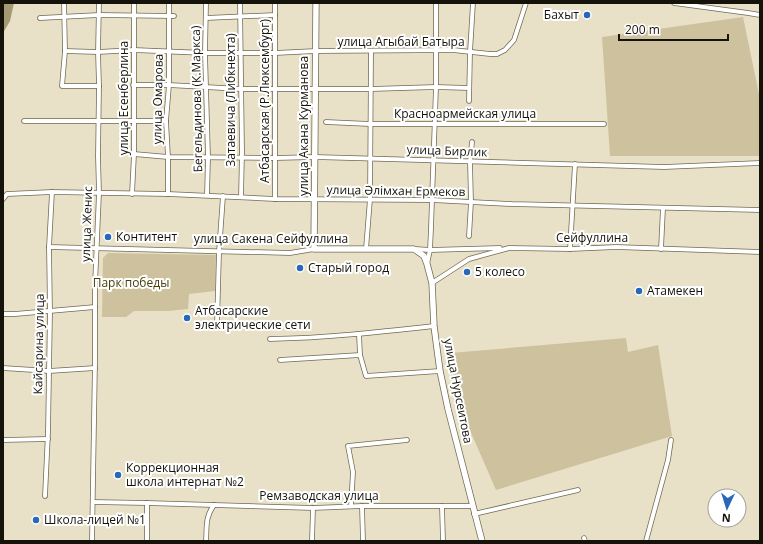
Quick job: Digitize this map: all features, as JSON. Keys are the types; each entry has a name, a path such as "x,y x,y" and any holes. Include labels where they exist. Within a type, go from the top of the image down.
{"main road":[{"name":"улица Акана Курманова","path":"314,249 316,157 316,3"},
{"name":"улица Сакена Сейфуллина","path":"314,249 414,249"},
{"name":"улица Нурсеитова","path":"414,249 424,256 432,283 434,326 440,371 474,514 482,541"}],"street":[{"path":"64,3 65,51 62,86 99,86"},
{"name":"улица Женис","path":"92,541 96,249 99,193 99,3"},
{"name":"улица Есенберлина","path":"132,194 134,154 134,3"},
{"name":"улица Омарова","path":"168,194 166,122 169,85 169,3"},
{"name":"Бегельдинова (К.Маркса)","path":"206,3 205,53 208,157 207,196"},
{"name":"Затаевича (Либкнехта)","path":"240,3 242,158 241,197"},
{"name":"Атбасарская (Р.Люксембург)","path":"275,3 275,199"},
{"path":"427,264 430,250 436,87 436,3"},
{"path":"469,101 473,3"},
{"name":"улица Агыбай Батыра","path":"65,51 98,52 134,50 205,53 275,53 316,51 454,50 497,54 506,50 514,40 526,3"},
{"path":"674,3 760,15"},
{"path":"206,18 275,14"},
{"path":"40,18 100,15 174,16"},
{"path":"366,250 370,199 371,51"},
{"path":"133,85 169,85 241,89 470,88"},
{"path":"24,122 166,122"},
{"name":"Красноармейская улица","path":"326,122 370,124 604,124"},
{"path":"469,236 471,202 470,162 472,142"},
{"name":"улица Бирлик","path":"134,154 168,157 316,157 664,167 760,164"},
{"path":"570,249 575,164"},
{"name":"улица Әлімхан Ермеков","path":"3,199 7,194 52,192 168,194 275,199 432,200 760,210"},
{"name":"Кайсарина улица","path":"44,496 48,439 50,311 49,247 52,192"},
{"path":"217,325 219,252 223,196"},
{"path":"661,249 662,208"},
{"name":"улица Сакена Сейфуллина","path":"49,247 290,253 314,249"},
{"name":"Сейфуллина","path":"432,283 469,259 509,248 570,249 616,247 760,252"},
{"name":"улица Сакена Сейфуллина","path":"414,249 509,248"},
{"path":"3,314 95,307"},
{"path":"270,339 359,334 434,326"},
{"path":"359,334 360,355 366,376 440,371"},
{"path":"280,360 360,355"},
{"path":"3,368 49,371 95,368"},
{"path":"3,440 48,439"},
{"path":"351,506 353,472 348,446 407,440"},
{"path":"646,541 668,460 671,440"},
{"path":"474,514 578,490"},
{"name":"Ремзаводская улица","path":"93,502 313,508 351,506 473,506"},
{"path":"147,503 147,541"},
{"path":"206,541 207,516 214,505"},
{"path":"362,506 363,541"},
{"path":"442,506 443,541"},
{"path":"312,541 313,508"}],"green space":[{"path":"743,17 760,99 760,156 610,156 602,37"},
{"name":"Парк победы","path":"108,253 216,255 215,291 189,294 188,309 168,311 134,311 126,317 102,317 103,258"},
{"path":"626,338 628,352 658,345 672,436 496,490 458,403 450,353"}],"shaded area":[{"path":"3,3 14,3 10,21 3,33"}],"place":[{"name":"Бахыт","path":"587,15"},
{"name":"Контитент","path":"108,237"},
{"name":"Старый город","path":"300,268"},
{"name":"5 колесо","path":"467,272"},
{"name":"Атамекен","path":"639,291"},
{"name":"Атбасарские электрические сети","path":"187,318"},
{"name":"Коррекционная школа интернат №2","path":"118,475"},
{"name":"Школа-лицей №1","path":"36,520"}]}
